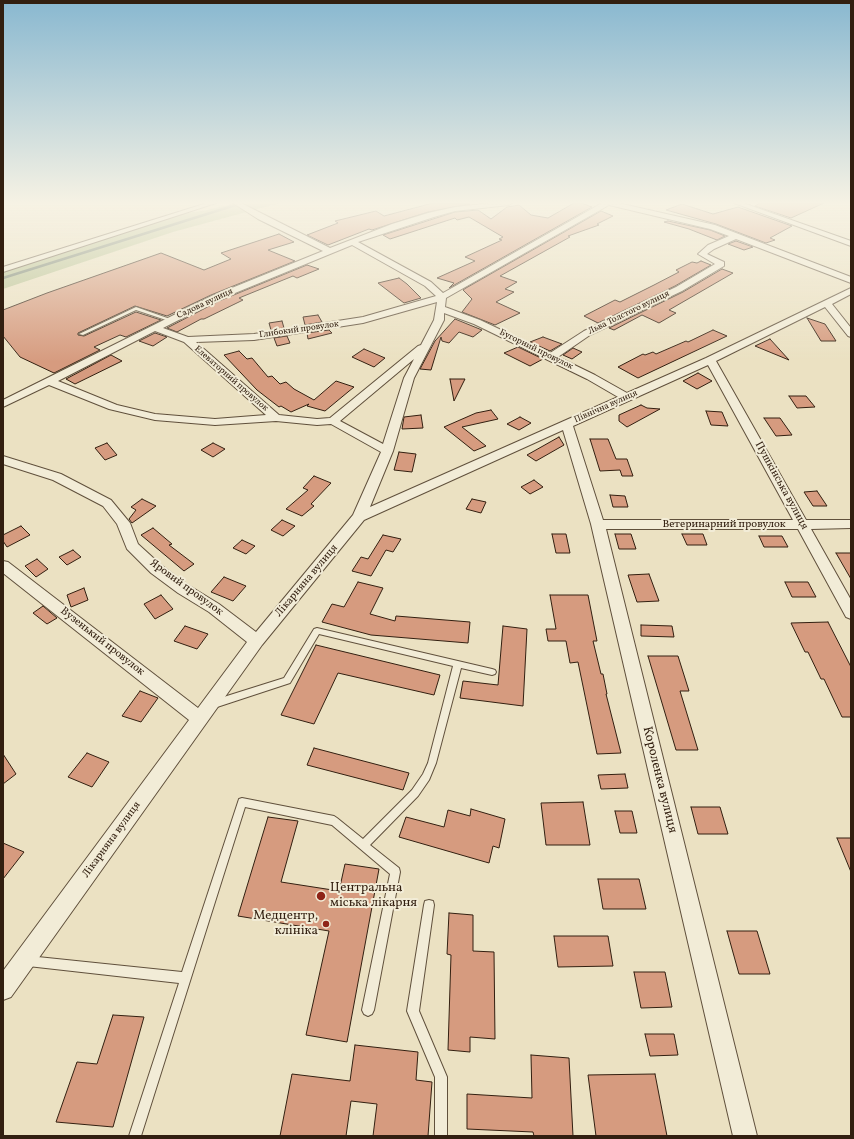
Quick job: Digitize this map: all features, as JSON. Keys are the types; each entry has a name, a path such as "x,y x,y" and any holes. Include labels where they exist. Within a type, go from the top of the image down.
{"street":[{"path":"3,270 46,256"},
{"name":"Садова вулиця","path":"3,404 215,298 317,256"},
{"name":"Бугорний провулок","path":"378,256 428,284 442,303 476,322 627,398"},
{"path":"442,303 519,256"},
{"name":"Льва Толстого вулиця","path":"550,358 587,333 679,289 721,264 706,256"},
{"path":"788,256 851,280"},
{"name":"Північна вулиця","path":"359,517 710,360 851,291"},
{"name":"Глибокий провулок","path":"156,328 187,340 254,336 356,321 442,303"},
{"name":"Лікарняна вулиця","path":"3,989 257,641 359,517 387,451 408,378 439,320 442,303"},
{"path":"827,304 851,334"},
{"name":"Елеваторний провулок","path":"187,340 276,418 317,422 332,421"},
{"path":"387,451 332,421 426,344"},
{"name":"Пушкінська вулиця","path":"710,360 804,525 851,613"},
{"path":"49,381 113,407 155,417 215,422 276,418"},
{"name":"Короленка вулиця","path":"567,425 598,524 745,1136"},
{"name":"Яровий провулок","path":"3,460 57,477 107,502 122,523 132,546 156,569 214,608 257,641"},
{"name":"Ветеринарний провулок","path":"598,524 851,524"},
{"name":"Вузенький провулок","path":"3,566 200,719"}],"lane":[{"path":"80,334 136,308 171,320"},
{"path":"210,705 288,681 317,631 492,672"},
{"path":"363,846 415,793 426,777 432,763 458,664"},
{"path":"136,1136 242,802 334,821 395,872 368,1010"},
{"path":"429,905 413,1011 441,1077 441,1136"},
{"path":"24,960 185,978"}],"green space":[{"path":"47,256 101,256 3,289 3,270"}],"building":[{"path":"152,256 169,256 204,270 231,259 226,256 283,256 295,261 211,295 167,316 135,306 78,333 78,335 84,336 136,312 161,320 126,337 120,335 94,347 100,350 54,373 20,357 3,336 3,310"},
{"path":"505,256 449,288 454,283 437,278 475,261 465,257"},
{"path":"522,256 536,256 500,276 517,282 505,289 514,292 496,302 520,313 495,325 462,312 472,299 463,290"},
{"path":"701,261 711,265 675,286 598,323 584,316 615,300 620,302 654,285 679,272 676,270 692,262 697,263"},
{"path":"307,265 319,269 297,278 293,276 239,298 243,300 204,319 201,319 177,332 167,328 219,301"},
{"path":"722,269 733,273 669,310 676,313 659,323 642,315 614,330 609,328 683,292"},
{"path":"399,278 421,298 404,303 378,283"},
{"path":"318,315 322,322 305,325 303,317"},
{"path":"807,318 825,324 836,341 821,341"},
{"path":"455,319 482,330 473,337 459,332 449,343 442,341 441,337 431,370 420,369 435,341"},
{"path":"282,321 284,328 271,330 269,323"},
{"path":"329,330 332,333 308,339 307,333"},
{"path":"713,330 727,336 638,378 618,367 643,354 645,355 653,352 656,354 686,341 688,342"},
{"path":"155,333 167,337 153,346 139,341"},
{"path":"287,336 290,343 277,346 274,338"},
{"path":"543,337 562,344 550,351 530,342"},
{"path":"770,339 789,360 755,346"},
{"path":"518,347 543,359 530,366 504,353"},
{"path":"573,348 582,352 572,359 563,355"},
{"path":"364,349 385,358 374,367 352,357"},
{"path":"239,351 247,359 252,358 268,377 272,376 280,384 286,382 294,389 314,400 336,381 354,387 325,411 307,406 309,404 291,412 281,406 279,407 257,390 224,355"},
{"path":"111,355 122,361 75,384 66,379"},
{"path":"698,373 712,381 697,389 683,381"},
{"path":"450,379 465,379 454,401"},
{"path":"789,396 806,396 815,407 797,408"},
{"path":"641,405 647,408 660,409 627,427 619,421 619,415"},
{"path":"491,410 498,419 462,427 486,446 474,451 444,427 476,413"},
{"path":"706,411 722,412 728,426 711,425"},
{"path":"421,415 423,428 402,429 404,417"},
{"path":"520,417 531,423 519,430 507,424"},
{"path":"764,418 780,418 792,435 776,436"},
{"path":"559,437 564,445 536,461 527,455"},
{"path":"590,439 608,439 616,459 627,459 633,476 622,476 620,470 600,471"},
{"path":"107,443 117,455 105,460 95,448"},
{"path":"213,443 225,449 213,457 201,450"},
{"path":"399,452 416,454 412,472 394,470"},
{"path":"314,476 331,483 311,504 314,506 302,516 286,509 308,490 303,488"},
{"path":"534,480 543,487 530,494 521,487"},
{"path":"817,491 827,506 813,506 804,492"},
{"path":"610,495 625,496 628,507 613,507"},
{"path":"142,499 156,506 132,523 129,519 136,510 131,507"},
{"path":"472,499 486,502 481,513 466,509"},
{"path":"282,520 295,526 283,536 271,530"},
{"path":"21,526 30,535 7,547 3,541 3,535"},
{"path":"153,528 172,544 169,545 194,564 184,571 141,535"},
{"path":"552,534 566,534 570,553 556,553"},
{"path":"615,534 631,534 636,549 619,549"},
{"path":"682,534 703,534 707,545 687,545"},
{"path":"383,535 401,539 393,552 386,550 371,576 352,571 361,557 368,559"},
{"path":"759,536 782,536 788,547 764,547"},
{"path":"242,540 255,546 246,554 233,548"},
{"path":"73,550 81,557 67,565 59,557"},
{"path":"836,553 851,553 851,579"},
{"path":"37,559 48,569 36,577 25,566"},
{"path":"649,574 659,601 637,602 628,575"},
{"path":"224,577 246,586 233,601 211,592"},
{"path":"358,582 383,588 370,614 395,621 396,616 470,622 468,643 371,635 322,622 332,604 344,607"},
{"path":"785,582 808,582 816,597 792,597"},
{"path":"84,588 88,600 71,607 67,595"},
{"path":"161,595 173,609 155,619 144,604"},
{"path":"550,595 588,595 597,641 593,641 601,674 603,674 606,694 621,753 597,754 578,662 570,663 566,641 548,641 546,629 556,629"},
{"path":"43,606 57,618 47,624 33,613"},
{"path":"828,622 851,667 851,717 842,717 824,679 821,679 808,652 805,652 791,623"},
{"path":"641,625 672,626 674,637 641,636"},
{"path":"185,626 208,634 197,649 174,641"},
{"path":"503,626 527,629 523,706 460,698 463,681 498,685"},
{"path":"316,645 440,675 434,695 338,673 314,724 281,715"},
{"path":"648,656 678,656 689,691 680,691 698,750 676,750"},
{"path":"140,691 158,698 141,722 122,716"},
{"path":"314,748 409,773 403,790 307,765"},
{"path":"87,753 109,762 92,787 68,777"},
{"path":"3,754 16,774 3,784"},
{"path":"625,774 628,788 601,789 598,775"},
{"path":"583,802 590,845 546,845 541,803"},
{"path":"691,807 720,807 728,834 698,834"},
{"path":"471,809 505,819 499,848 493,846 489,863 399,837 406,817 444,827 448,810 470,816"},
{"path":"615,811 632,811 637,833 620,833"},
{"name":"Медцентр, клініка","path":"268,817 298,821 281,882 339,891 345,864 379,869 347,1042 306,1035 329,931 238,916"},
{"path":"837,838 851,838 851,872"},
{"path":"3,843 24,852 3,879"},
{"path":"598,879 639,879 646,909 603,909"},
{"path":"449,913 473,915 473,951 494,952 495,1039 470,1037 470,1052 448,1050 451,955 447,954"},
{"path":"727,931 757,931 770,974 739,974"},
{"path":"554,936 608,936 613,966 558,967"},
{"path":"634,972 665,972 672,1007 641,1008"},
{"path":"113,1015 144,1017 113,1127 56,1122 77,1062 97,1064"},
{"path":"645,1034 674,1034 678,1055 650,1056"},
{"path":"355,1045 418,1052 416,1080 432,1082 428,1136 373,1136 377,1104 351,1101 346,1136 280,1136 292,1074 350,1081"},
{"path":"531,1055 569,1058 573,1136 534,1136 533,1132 467,1129 467,1094 532,1098"},
{"path":"655,1074 667,1136 596,1136 588,1075"}],"waterway":[{"path":"3,278 73,256"}],"place":[{"name":"Центральна міська лікарня","path":"321,896"},
{"name":"Медцентр, клініка","path":"326,924"}]}
